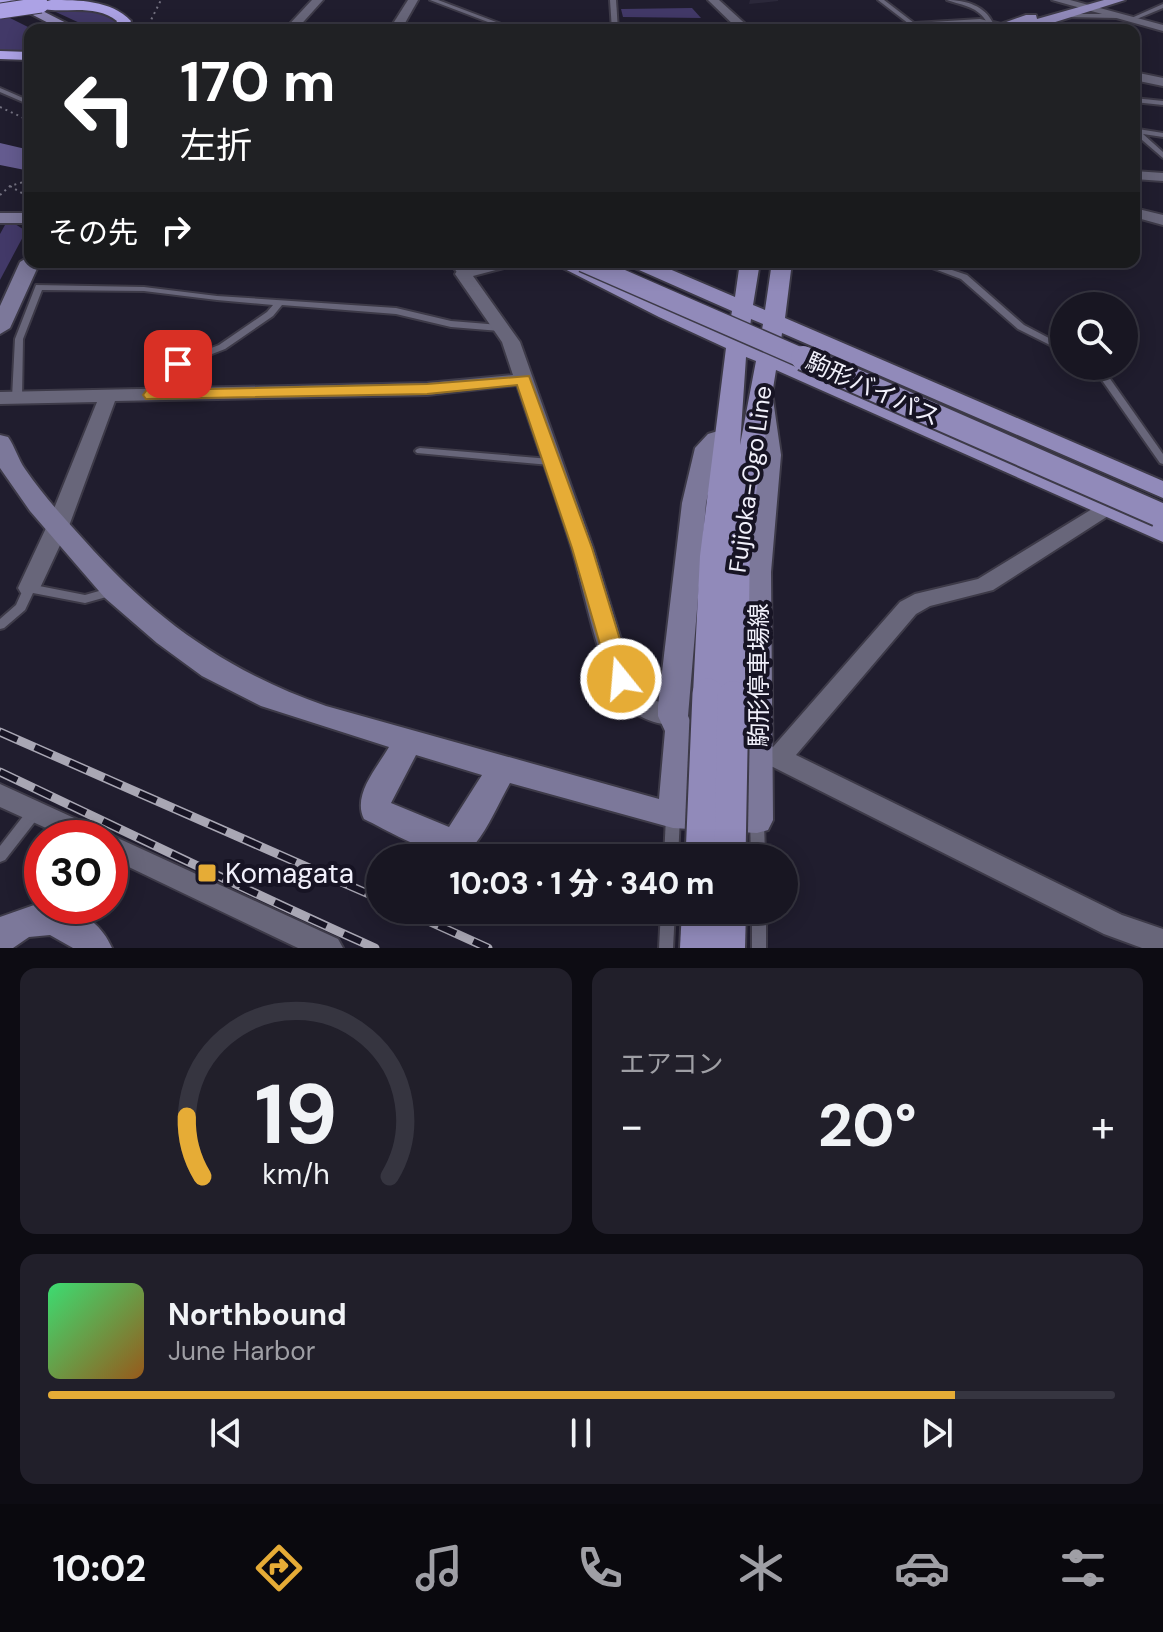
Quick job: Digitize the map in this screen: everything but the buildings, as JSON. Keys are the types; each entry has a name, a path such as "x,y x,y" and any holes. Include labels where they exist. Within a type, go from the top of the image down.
{"highway":[{"path":"1,5 35,2 107,7 122,17 122,24"},
{"path":"131,24 136,11"},
{"path":"0,57 24,58"}],"main road":[{"path":"11,0 61,24"},
{"path":"1020,24 1091,4 1118,0"},
{"path":"1,5 40,24"},
{"path":"0,328 27,268"},
{"path":"574,268 737,344 1110,505 1160,503"},
{"name":"駒形バイパス","path":"597,268 1160,503"},
{"name":"駒形バイパス","path":"621,268 1160,503"},
{"path":"651,268 700,289 744,296 775,322 1160,503"},
{"name":"Fujioka-Ogo Line","path":"720,696 713,556 737,344 749,268"},
{"name":"Fujioka-Ogo Line","path":"720,696 738,534 775,322 781,268"},
{"name":"駒形停車場線","path":"757,820 768,756 758,572 769,455 762,399"},
{"path":"673,815 680,731 673,716 694,503 707,448 716,439 728,435"},
{"path":"0,442 12,468 114,591 186,652 241,683 322,716 673,815 757,820"},
{"path":"703,844 720,696"},
{"path":"720,696 729,844"},
{"path":"409,741 376,797 375,810 442,840 453,841 463,835 502,769"},
{"path":"0,937 28,920 50,919 79,931 95,948"},
{"path":"697,948 698,924"},
{"path":"728,948 729,924"}],"street":[{"path":"296,24 318,0"},
{"path":"399,24 413,0"},
{"path":"713,0 739,24"},
{"path":"1057,0 1070,10"},
{"path":"1091,4 1125,18 1163,28"},
{"path":"1140,77 1163,82"},
{"path":"1140,175 1163,177"},
{"path":"1140,214 1163,220"},
{"path":"458,268 511,342 582,548 621,679 630,698 642,710 673,716"},
{"path":"9,398 427,389 523,379"},
{"path":"29,588 58,526 108,396"},
{"path":"1110,505 985,585 923,600 908,608 768,756 1114,925 1163,942"},
{"path":"0,795 57,820"},
{"path":"128,854 328,948"}],"lane":[{"path":"433,0 498,24"},
{"path":"613,0 615,24"},
{"path":"881,0 912,24"},
{"path":"950,0 972,5 998,24"},
{"path":"1070,10 1125,18 1163,6"},
{"path":"0,90 24,100"},
{"path":"1140,101 1163,103"},
{"path":"1140,131 1163,135"},
{"path":"1140,135 1163,156"},
{"path":"938,268 964,277 1021,327 1050,342"},
{"path":"9,398 19,339 39,287 144,289 396,311 451,324 500,328"},
{"path":"152,395 178,364 222,347 270,314 279,303"},
{"path":"1106,380 1163,461"},
{"path":"420,451 550,462"},
{"path":"0,625 21,607 29,588 90,600 114,591"},
{"path":"0,856 36,810"},
{"path":"672,844 673,815"},
{"path":"757,820 758,844"},
{"path":"666,948 667,924"},
{"path":"759,924 759,948"}],"path":[{"path":"149,24 161,0"},
{"path":"0,107 24,118"},
{"path":"0,195 10,186 24,182"},
{"path":"10,186 24,194"}],"shaded area":[{"path":"45,7 97,8 115,19 114,24 82,24"},
{"path":"692,8 701,18 623,17 621,9"},
{"path":"0,13 24,25 24,53 0,52"},
{"path":"0,143 24,149 24,170 0,165"},
{"path":"15,224 24,230 24,235 0,280 0,234 5,225"}],"railway":[{"path":"0,732 366,893"},
{"path":"0,772 375,948"},
{"path":"435,924 488,948"}],"place":[{"name":"Komagata","path":"207,873"}],"route":[{"path":"178,364 152,395 427,389 523,379 582,548 621,679"}]}
